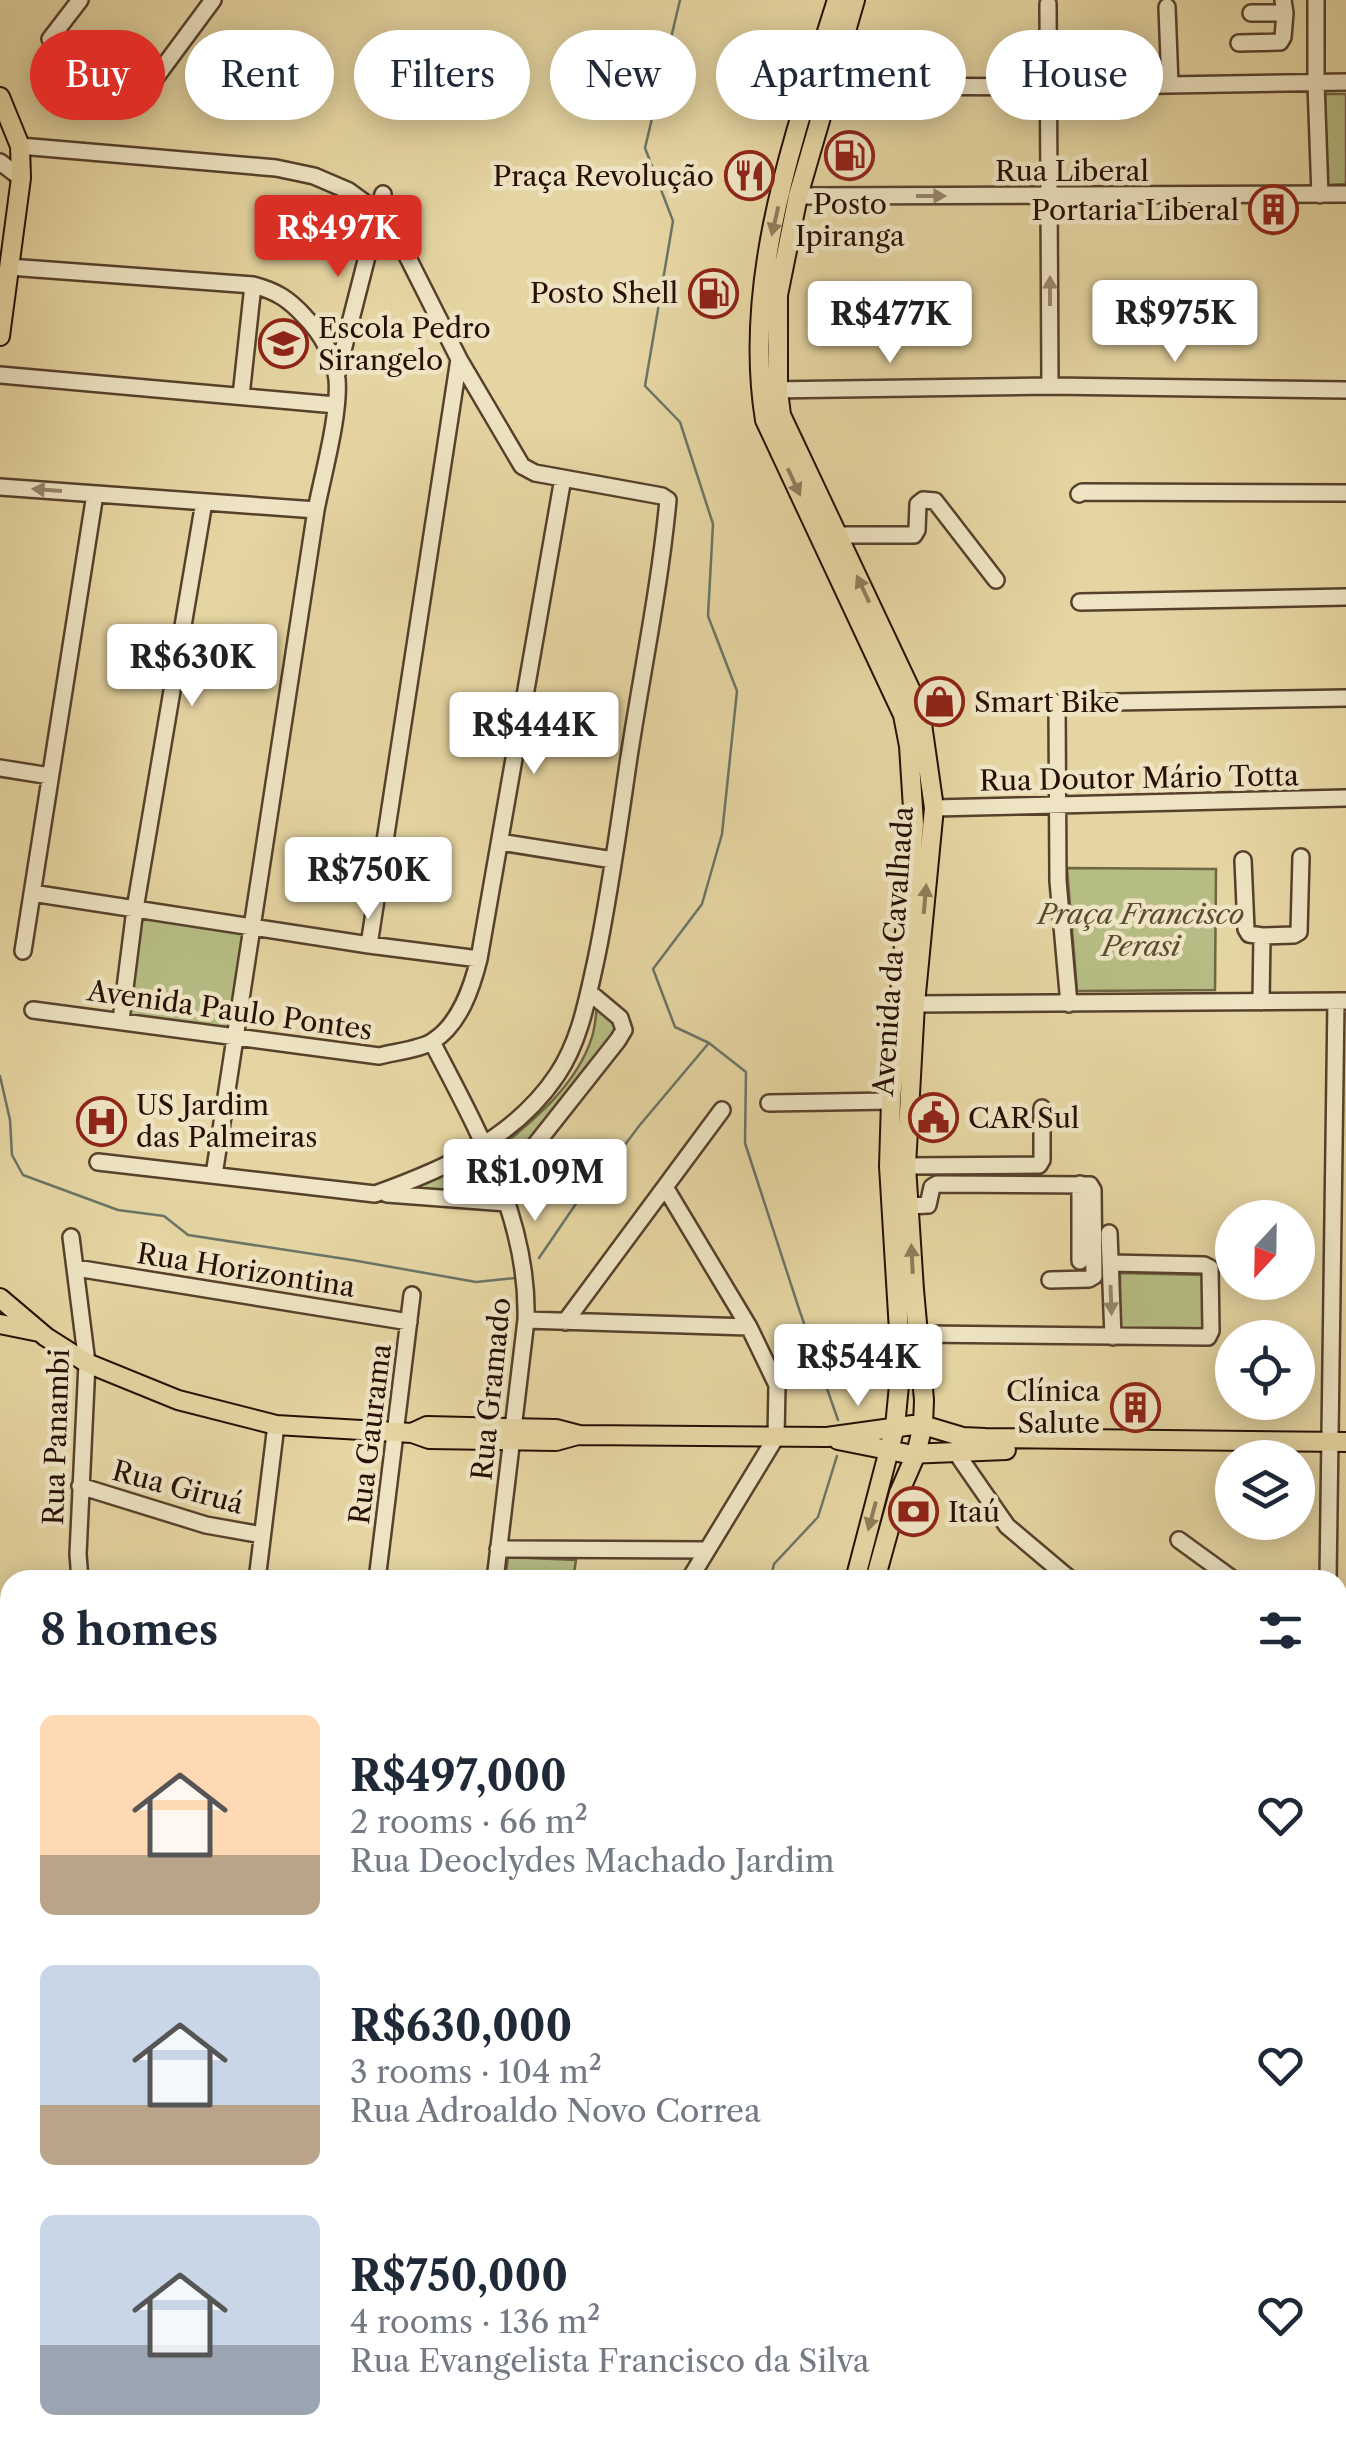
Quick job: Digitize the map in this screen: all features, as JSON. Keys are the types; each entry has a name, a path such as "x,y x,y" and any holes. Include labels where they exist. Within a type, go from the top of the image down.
{"main road":[{"name":"Avenida da Cavalhada","path":"837,0 799,126 761,295 769,390 920,710 934,808 915,1004 906,1166 923,1426 878,1570"},
{"name":"Avenida da Cavalhada","path":"846,30 855,0"},
{"path":"0,96 20,146 21,178 0,336"},
{"name":"Avenida da Cavalhada","path":"820,120 798,196 778,295 765,420 903,715 914,824 889,1166 901,1364 895,1428 858,1570"},
{"path":"798,196 794,186 799,126"},
{"path":"909,746 918,789 924,802 934,808"},
{"path":"0,1298 8,1311 32,1331 87,1364 178,1400 276,1425 404,1433 427,1426 512,1435 556,1429 579,1435 776,1438 827,1437 923,1426 959,1444"},
{"path":"0,1324 32,1331"},
{"path":"0,1342 32,1331"},
{"path":"924,1400 959,1444"},
{"path":"827,1437 916,1454 959,1444 1338,1446"}],"street":[{"path":"57,30 80,0"},
{"path":"165,65 214,0"},
{"path":"1316,0 1320,195"},
{"path":"1048,4 1048,30"},
{"path":"1240,43 1280,42 1284,37 1284,6 1251,13"},
{"path":"1167,7 1170,85"},
{"path":"1163,85 1346,82"},
{"path":"1049,120 1050,386"},
{"path":"20,146 276,168 314,176 349,191 378,214 398,238 522,466 535,474 667,498 604,918 584,1016 571,1050 536,1103 503,1132 419,1178 375,1194"},
{"path":"0,162 21,178"},
{"path":"214,1175 316,510 336,405 337,376 383,194"},
{"name":"Rua Liberal","path":"798,196 1346,194"},
{"path":"9,267 253,285 273,290 311,323 328,347 337,376"},
{"path":"241,396 253,285"},
{"path":"369,945 460,358"},
{"path":"0,375 336,405"},
{"path":"769,390 1050,386 1346,390"},
{"path":"432,1042 454,1020 470,992 480,959 562,478"},
{"path":"0,487 316,510"},
{"path":"1078,494 1346,493"},
{"path":"23,951 95,494"},
{"path":"838,535 914,535 918,504 923,500 934,501 996,580"},
{"path":"121,1020 135,909 204,502"},
{"path":"1080,602 1346,597"},
{"path":"1069,1004 1058,881 1058,703 1346,698"},
{"path":"0,768 50,776"},
{"name":"Rua Doutor Mário Totta","path":"934,808 1346,798"},
{"path":"500,842 613,860"},
{"path":"1244,860 1246,930 1262,936 1294,935 1299,932 1301,858"},
{"path":"32,893 480,959"},
{"path":"1261,1002 1262,936"},
{"path":"98,1162 375,1194 505,1195 624,1030 620,1018 589,992"},
{"path":"915,1004 1341,1001 1338,1446 1329,1570"},
{"name":"Avenida Paulo Pontes","path":"33,1010 379,1056 432,1042"},
{"name":"Rua Gramado","path":"432,1042 485,1145 505,1195 527,1288 495,1570"},
{"path":"769,1103 891,1101"},
{"path":"906,1166 1039,1165 1042,1108"},
{"path":"565,1322 722,1110"},
{"path":"909,1206 928,1205 932,1187 937,1184 1090,1185 1094,1276 1050,1280"},
{"path":"1080,1184 1080,1261"},
{"path":"665,1188 749,1327 776,1385 776,1438 695,1570"},
{"path":"1109,1232 1113,1337"},
{"name":"Rua Panambi","path":"71,1237 87,1364 79,1570"},
{"path":"919,1334 1208,1337 1210,1268 1110,1263"},
{"name":"Rua Horizontina","path":"76,1268 409,1322"},
{"name":"Rua Gaurama","path":"378,1570 404,1433 412,1295"},
{"path":"526,1320 749,1327"},
{"path":"258,1570 276,1425"},
{"path":"959,1444 1006,1526 1059,1570"},
{"name":"Rua Giruá","path":"80,1486 206,1525 262,1535"},
{"path":"1179,1540 1220,1570"},
{"path":"498,1549 707,1550"}],"green space":[{"path":"1325,94 1346,94 1346,184 1327,185"},
{"name":"Praça Francisco Perasi","path":"1067,868 1216,869 1215,990 1077,991"},
{"path":"142,918 245,933 231,1033 128,1018"},
{"path":"597,1006 615,1017 619,1028 506,1175 496,1151 539,1114 576,1071 592,1037"},
{"path":"481,1156 494,1185 486,1194 413,1189"},
{"path":"1120,1273 1204,1275 1203,1332 1120,1331"},
{"path":"508,1557 576,1560 574,1570 506,1570"}],"waterway":[{"path":"680,0 645,148 673,221 645,386 680,422 713,524 708,616 737,691 722,834 702,904 653,969 675,1027 709,1043 746,1072 745,1143 838,1420"},
{"path":"539,1258 584,1192 708,1044"},
{"path":"0,1076 10,1120 12,1155 23,1175 118,1210 164,1216 188,1235 476,1282 516,1278"},
{"path":"772,1570 818,1517 837,1456"}],"place":[{"name":"Posto Ipiranga","path":"850,156"},
{"name":"Praça Revolução","path":"749,176"},
{"name":"Portaria Liberal","path":"1274,210"},
{"name":"Posto Shell","path":"713,293"},
{"name":"Escola Pedro Sirangelo","path":"283,344"},
{"name":"Smart Bike","path":"939,702"},
{"name":"CAR Sul","path":"933,1118"},
{"name":"US Jardim das Palmeiras","path":"101,1121"},
{"name":"Clínica Salute","path":"1135,1407"},
{"name":"Itaú","path":"913,1512"}]}
